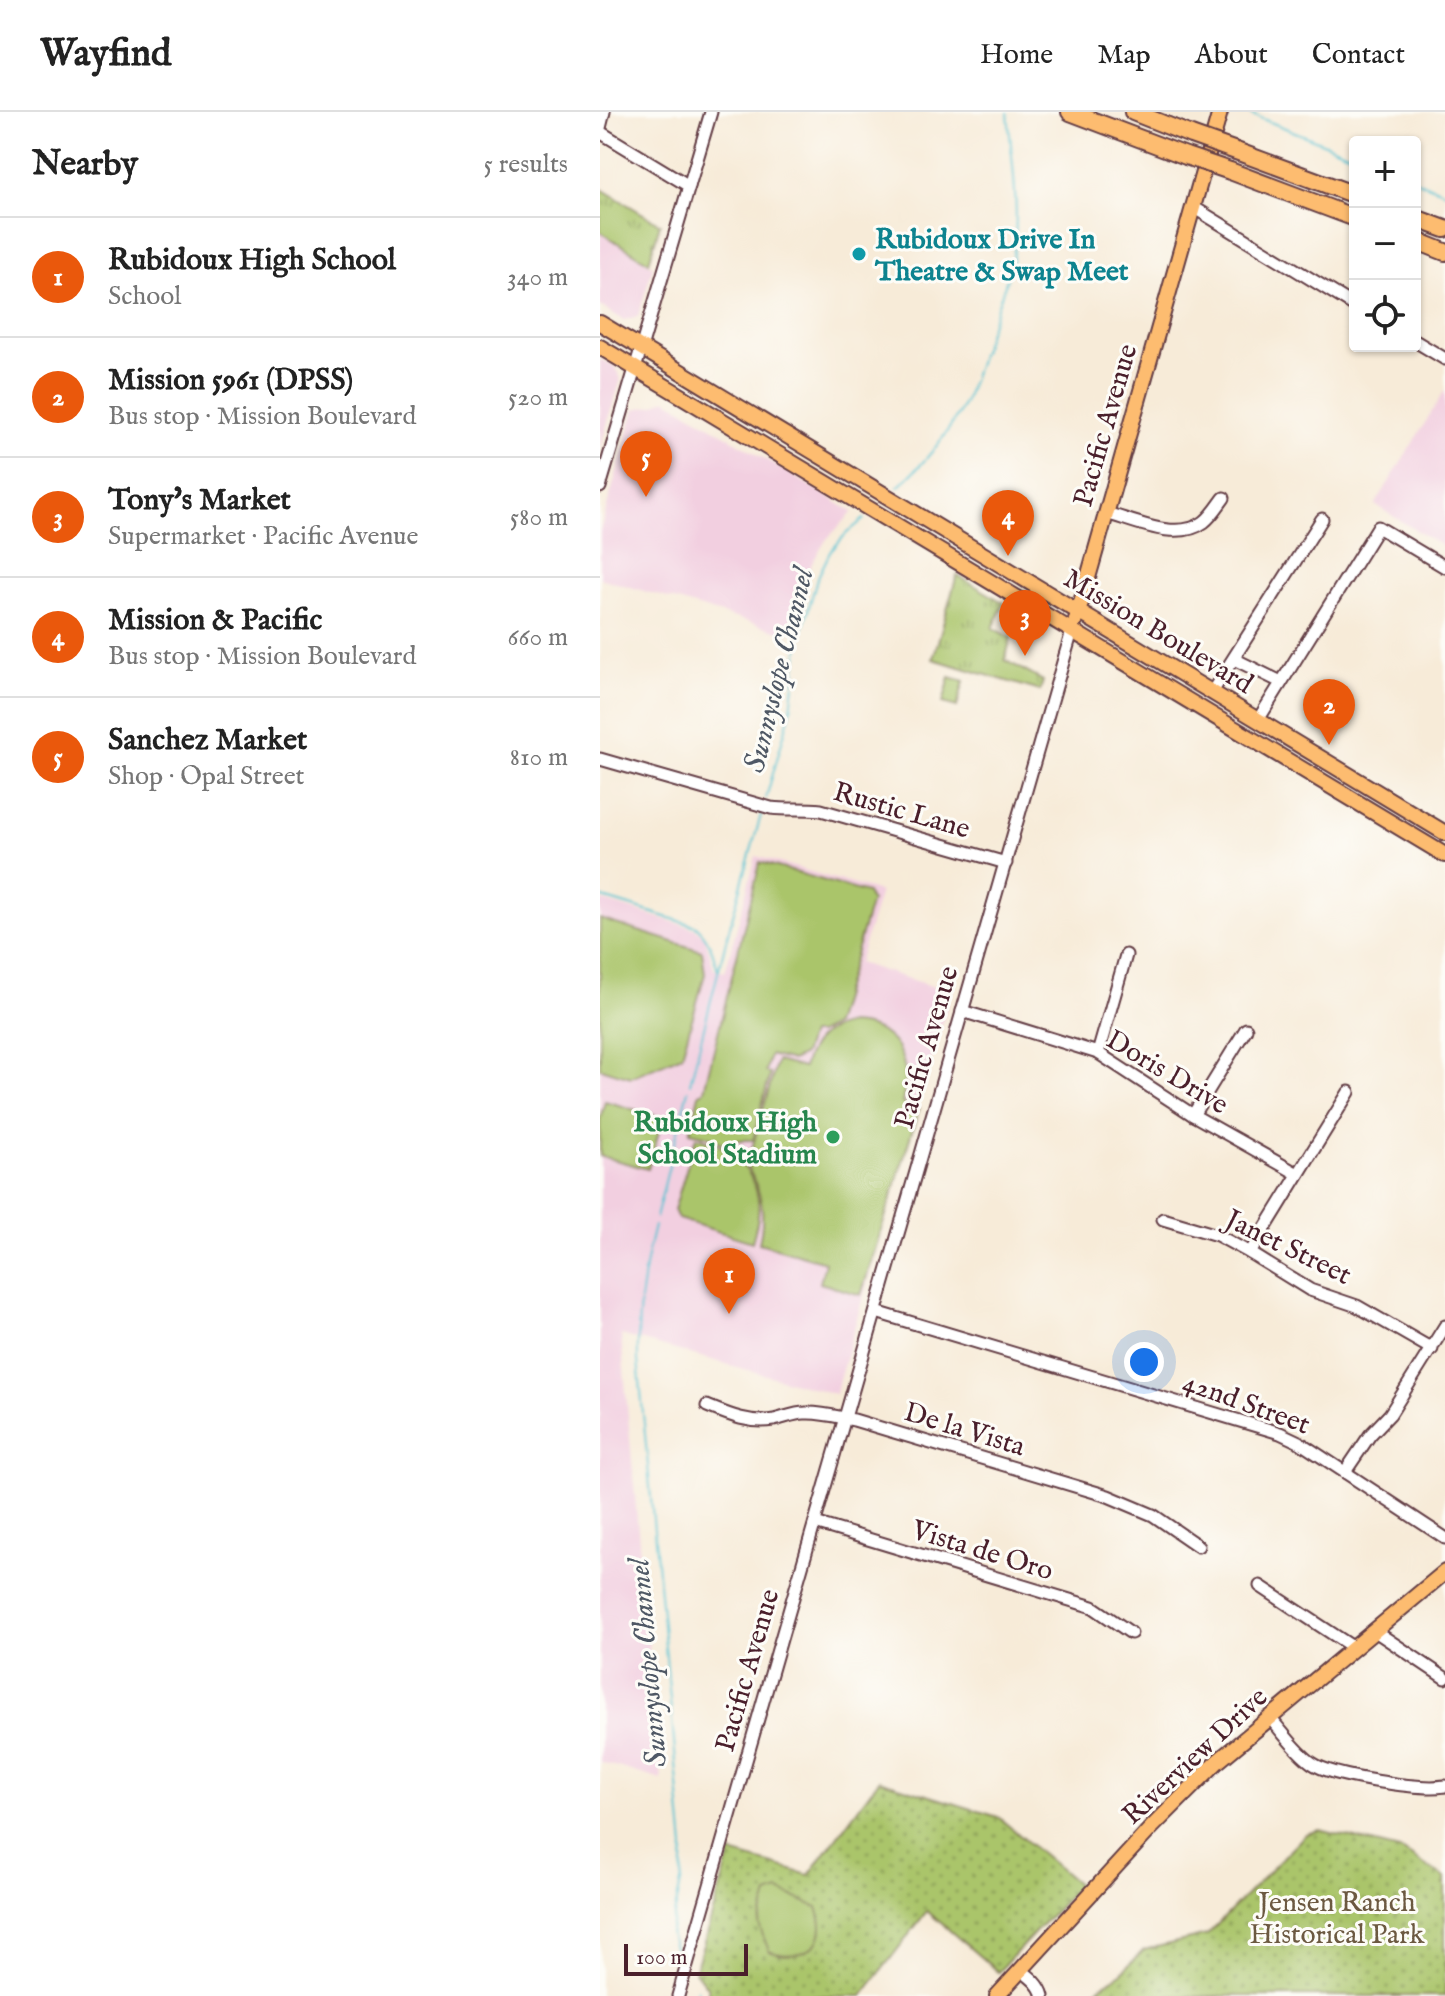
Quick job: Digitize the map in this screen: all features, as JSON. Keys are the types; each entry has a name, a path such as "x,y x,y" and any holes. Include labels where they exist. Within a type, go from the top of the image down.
{"highway":[{"path":"1070,112 1349,216"},
{"path":"1133,112 1349,193"},
{"path":"1421,220 1445,229"},
{"path":"1421,242 1445,252"}],"main road":[{"name":"Pacific Avenue","path":"1072,631 1220,112"},
{"name":"Mission Boulevard","path":"600,323 1445,833"},
{"name":"Mission Boulevard","path":"600,347 1445,855"},
{"name":"Riverview Drive","path":"997,1996 1168,1810 1217,1762 1445,1572"}],"street":[{"path":"604,112 600,130 689,186"},
{"path":"600,487 711,112"},
{"path":"1193,207 1349,302"},
{"path":"1421,345 1445,359"},
{"path":"1106,513 1171,531 1190,530 1205,521 1224,498"},
{"path":"1212,692 1322,519"},
{"path":"1258,720 1378,527 1445,567"},
{"name":"Pacific Avenue","path":"678,1996 1072,631"},
{"path":"1234,659 1281,682"},
{"name":"Rustic Lane","path":"600,759 771,808 821,810 1006,863"},
{"path":"1098,1053 1126,955"},
{"name":"Doris Drive","path":"962,1011 1098,1053 1193,1115 1298,1174"},
{"path":"1193,1115 1246,1029"},
{"path":"1250,1253 1349,1092"},
{"name":"Janet Street","path":"1163,1219 1217,1235 1310,1290 1357,1306 1432,1349"},
{"name":"42nd Street","path":"876,1312 1280,1433 1299,1442 1445,1538"},
{"path":"1345,1472 1370,1435 1390,1414 1445,1326"},
{"name":"De la Vista","path":"707,1406 734,1418 757,1421 774,1420 800,1412 845,1419 1108,1496 1153,1515 1198,1546"},
{"name":"Vista de Oro","path":"815,1523 1093,1607 1131,1633"},
{"path":"1260,1586 1354,1648"},
{"path":"1375,1631 1445,1678"},
{"path":"1269,1717 1296,1749 1313,1764 1331,1772 1396,1783 1445,1786"},
{"path":"1021,1970 1034,1981 1043,1996"}],"shaded area":[{"path":"600,232 653,266 638,316 624,320 600,306"},
{"path":"600,359 616,368 621,379 600,448"},
{"path":"1445,390 1445,548 1375,505"},
{"path":"666,399 853,512 826,540 812,563 789,634 600,578 600,531 635,409"},
{"path":"756,856 880,892 858,963 951,992 835,1394 621,1335 662,1780 600,1762 600,900 696,929 705,938 714,969 725,972"}],"green space":[{"path":"600,188 660,224 649,262 600,232"},
{"path":"957,575 1004,603 993,628 1011,638 1005,660 1043,681 1040,691 933,659"},
{"path":"950,677 964,681 957,707 943,703"},
{"path":"760,862 867,893 871,901 834,1025 818,1034 810,1034 803,1055 792,1061 770,1055 765,1072 770,1074 753,1140 740,1140 728,1146 708,1136 690,1132 699,1095 704,1090"},
{"path":"600,919 702,951 705,974 682,1055 631,1077 600,1068"},
{"name":"Rubidoux High School Stadium","path":"849,1024 865,1026 889,1038 897,1048 905,1073 902,1103 919,1109 861,1295 820,1283 825,1262 759,1243 761,1203 747,1166 777,1061 803,1068 818,1038"},
{"path":"605,1101 663,1118 648,1169 600,1156 600,1119"},
{"path":"696,1137 722,1147 743,1165 750,1176 758,1203 758,1220 752,1242 678,1219 674,1210"},
{"path":"879,1780 998,1817 1079,1885 998,1972 927,1911 862,1996 709,1996 707,1987 695,1971 731,1853 809,1875"},
{"name":"Jensen Ranch Historical Park","path":"1320,1830 1403,1851 1445,1878 1445,1996 1087,1996 1121,1973 1144,1950 1207,1935 1306,1834"},
{"path":"779,1891 817,1907 821,1925 819,1936 810,1949 786,1955 769,1951 759,1925 768,1895"}],"waterway":[{"name":"Sunnyslope Channel","path":"1245,112 1349,154"},
{"name":"Sunnyslope Channel","path":"898,487 936,447 965,401 1012,264 1016,207 1008,113"},
{"name":"Sunnyslope Channel","path":"1421,182 1445,192"},
{"name":"Sunnyslope Channel","path":"766,798 791,710 799,642 817,579 830,552 864,519"},
{"name":"Sunnyslope Channel","path":"690,1083 761,815"},
{"path":"600,897 696,926 708,941 718,970"},
{"name":"Sunnyslope Channel","path":"656,1218 688,1090"},
{"name":"Sunnyslope Channel","path":"654,1226 641,1293 638,1360 684,1848 682,1878 670,1934 675,1951"},
{"name":"Sunnyslope Channel","path":"697,1989 698,1996"}],"place":[{"name":"Rubidoux Drive In Theatre & Swap Meet","path":"859,254"},
{"name":"Sanchez Market","path":"646,497"},
{"name":"Mission & Pacific","path":"1008,556"},
{"name":"Tony's Market","path":"1025,656"},
{"name":"Mission 5961 (DPSS)","path":"1329,745"},
{"name":"Rubidoux High School Stadium","path":"833,1137"},
{"name":"Rubidoux High School","path":"729,1314"}]}
